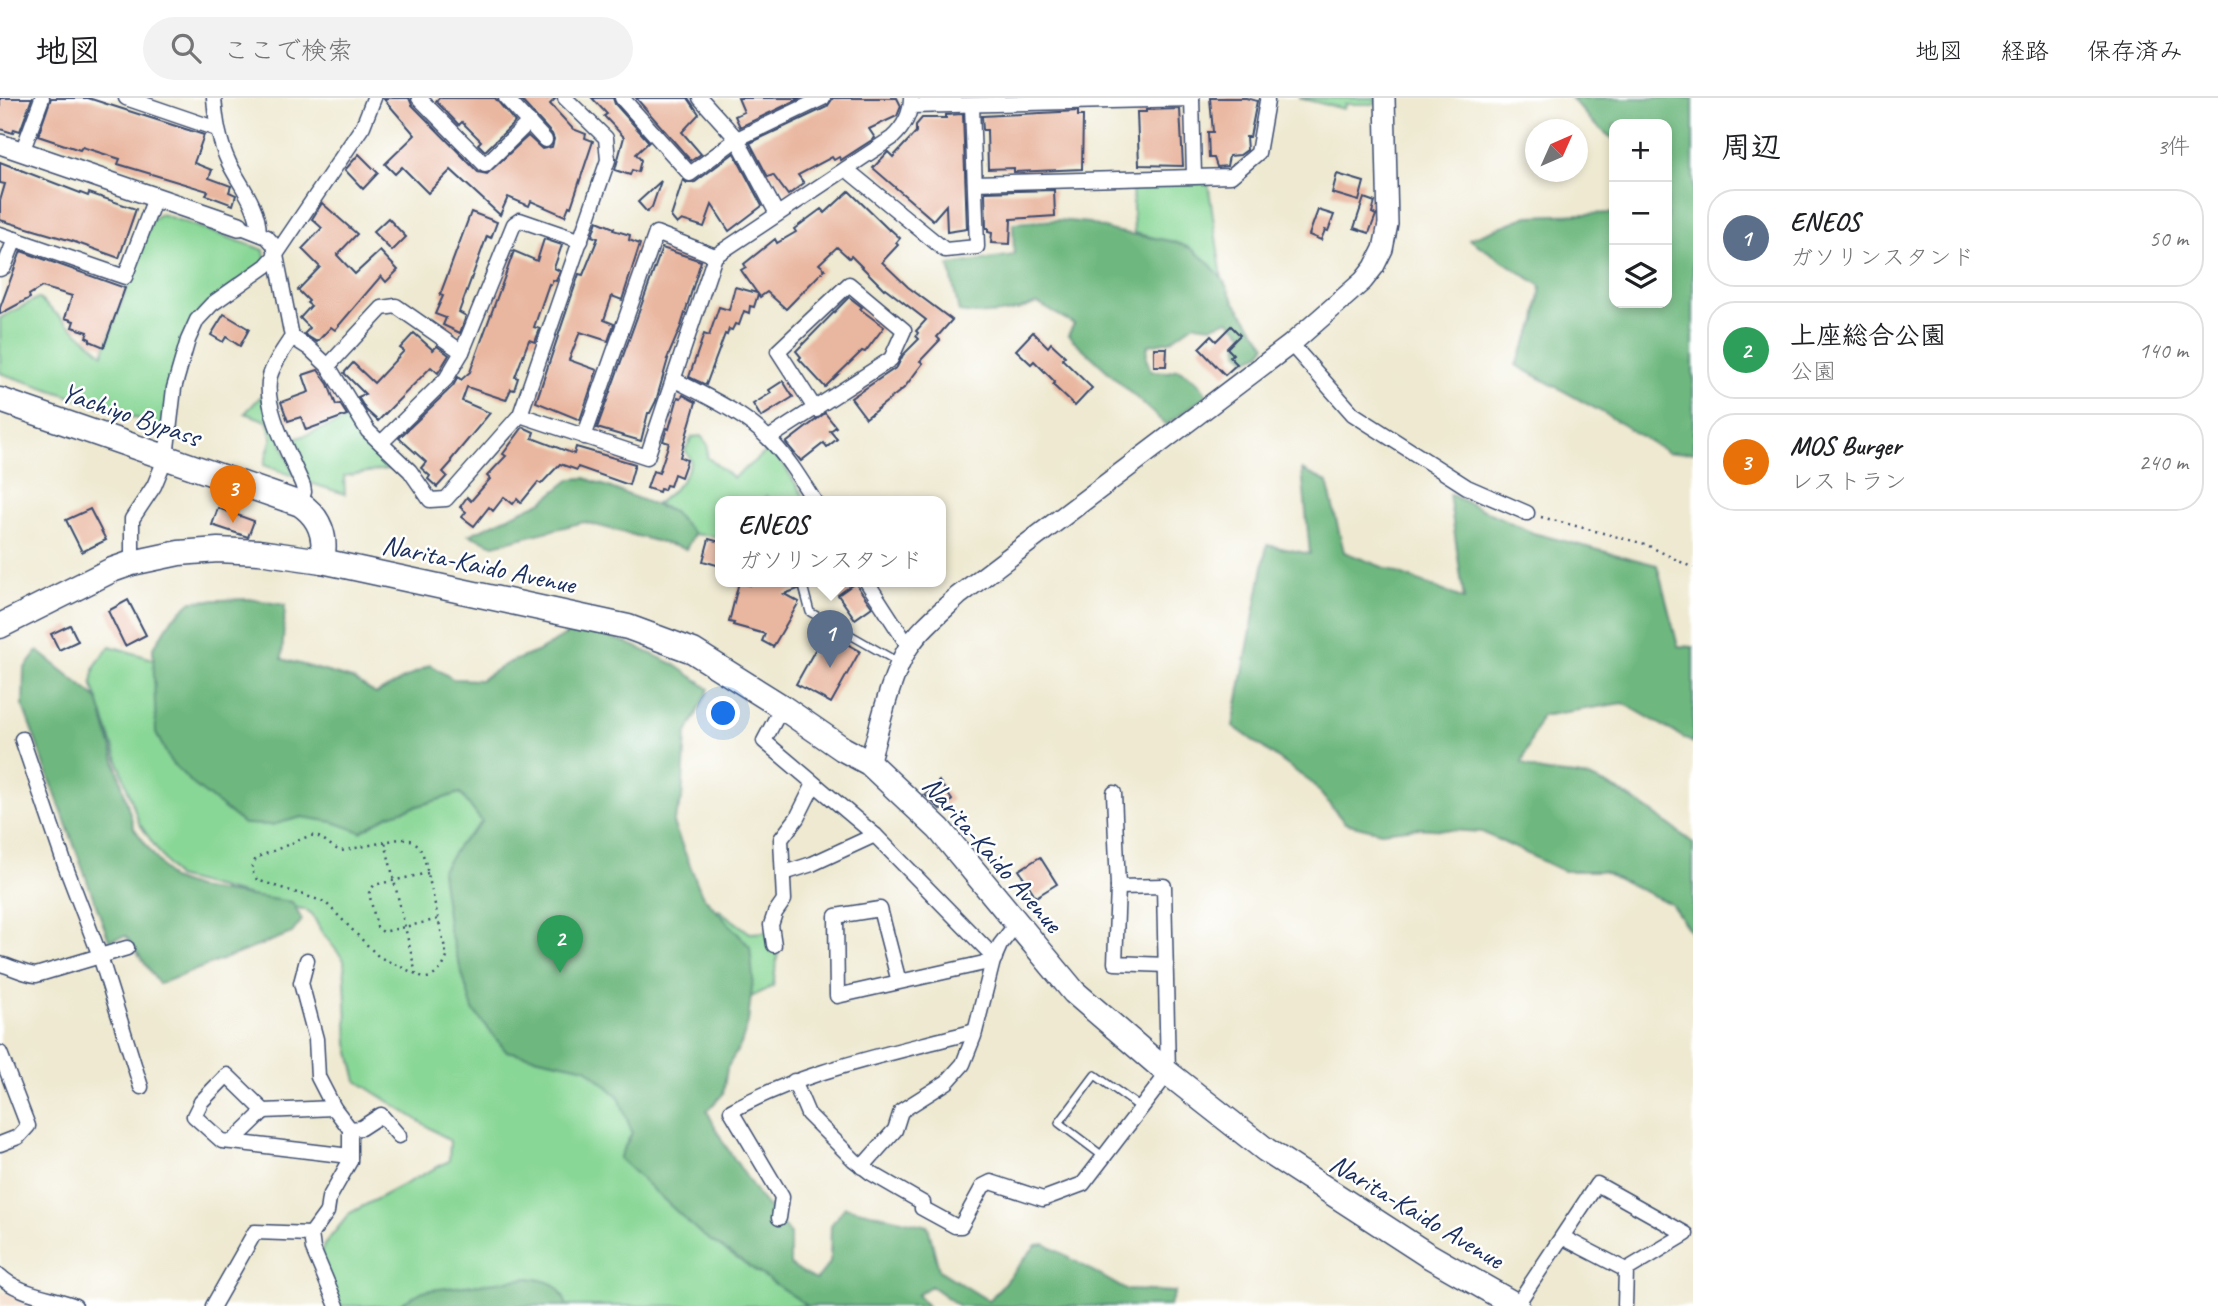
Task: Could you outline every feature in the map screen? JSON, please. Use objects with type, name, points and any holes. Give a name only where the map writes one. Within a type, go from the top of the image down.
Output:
[{"type":"highway","name":"Yachiyo Bypass","points":[[0,400],[300,504]]},
{"type":"highway","points":[[300,504],[309,510],[319,524],[324,537],[322,561]]},
{"type":"highway","name":"Narita-Kaido Avenue","points":[[3,618],[132,563],[178,553],[218,550],[259,552],[322,561],[614,624],[655,635],[693,651],[843,749],[869,763],[939,829],[1074,992],[1168,1073],[1288,1166],[1426,1254],[1517,1306]]},
{"type":"street","points":[[25,144],[42,98]]},
{"type":"street","points":[[126,98],[217,129]]},
{"type":"street","points":[[214,98],[217,129],[229,163],[254,205],[259,218],[259,233]]},
{"type":"street","points":[[132,563],[132,519],[153,486],[166,457],[174,388],[188,340],[197,320],[212,304],[259,271],[275,256],[363,126],[374,98]]},
{"type":"street","points":[[419,98],[485,165],[529,122]]},
{"type":"street","points":[[506,98],[545,140]]},
{"type":"street","points":[[292,337],[328,366],[368,431],[410,471],[430,500],[446,499],[520,415],[608,160],[606,138],[602,132],[565,98]]},
{"type":"street","points":[[622,98],[690,174],[737,139],[822,98]]},
{"type":"street","points":[[700,98],[737,139],[777,214]]},
{"type":"street","points":[[520,415],[647,457],[715,256],[899,131],[906,122],[911,102],[972,105],[1192,98],[1194,176]]},
{"type":"street","points":[[869,763],[905,656],[958,596],[1292,344],[1363,281],[1383,249],[1388,224],[1385,98]]},
{"type":"street","points":[[975,183],[1231,176],[1258,153],[1268,101]]},
{"type":"street","points":[[846,169],[945,250],[976,247],[972,105]]},
{"type":"street","points":[[0,145],[259,233],[270,240],[292,337],[275,363],[268,390],[276,422],[303,486],[300,504]]},
{"type":"street","points":[[0,234],[125,277],[156,198]]},
{"type":"street","points":[[381,443],[446,379],[462,352],[514,224],[520,220],[581,241]]},
{"type":"street","points":[[584,437],[656,233],[715,256]]},
{"type":"street","points":[[0,269],[4,267],[15,239]]},
{"type":"street","points":[[769,438],[816,410],[891,359],[904,330],[849,284],[778,351],[816,410]]},
{"type":"street","points":[[328,366],[382,308],[396,306],[462,352]]},
{"type":"street","points":[[1292,344],[1353,414],[1467,487],[1527,513]]},
{"type":"street","points":[[673,379],[711,398],[769,438],[790,463],[811,496]]},
{"type":"street","points":[[870,587],[905,656]]},
{"type":"street","points":[[782,707],[764,741],[875,835],[994,959]]},
{"type":"street","points":[[22,739],[65,865],[100,956],[141,1087]]},
{"type":"street","points":[[774,945],[771,925],[784,900],[781,839],[797,818],[814,784]]},
{"type":"street","points":[[1114,793],[1118,887],[1115,963],[1166,965]]},
{"type":"street","points":[[784,873],[812,864],[875,835]]},
{"type":"street","points":[[794,1081],[808,1114],[862,1167],[923,1203],[922,1208],[955,1226],[961,1226],[983,1186],[991,1182],[1044,1199],[1083,1184],[1168,1073],[1164,886],[1118,887]]},
{"type":"street","points":[[900,982],[880,909],[836,916],[837,996],[900,982],[994,959]]},
{"type":"street","points":[[862,1167],[895,1130],[901,1111],[947,1082],[963,1064],[975,1031],[994,959],[1000,945],[1016,924]]},
{"type":"street","points":[[0,964],[36,975],[127,948]]},
{"type":"street","points":[[307,960],[300,983],[316,1039],[318,1077],[334,1108],[349,1129],[350,1156],[345,1174],[329,1198],[327,1212],[311,1234],[313,1249],[337,1306]]},
{"type":"street","points":[[779,1218],[782,1197],[731,1111],[794,1081],[975,1031]]},
{"type":"street","points":[[0,1053],[28,1126],[18,1137],[0,1144]]},
{"type":"street","points":[[264,1111],[227,1074],[201,1102],[194,1116],[222,1141],[350,1156]]},
{"type":"street","points":[[232,1142],[264,1111],[334,1108]]},
{"type":"street","points":[[349,1129],[361,1128],[381,1115],[399,1136]]},
{"type":"street","points":[[1517,1306],[1597,1184],[1686,1234],[1626,1270]]},
{"type":"street","points":[[213,1306],[255,1232],[311,1234]]},
{"type":"street","points":[[1562,1237],[1626,1270]]},
{"type":"street","points":[[1625,1306],[1626,1270]]},
{"type":"street","points":[[0,1276],[6,1282],[23,1289],[75,1306]]},
{"type":"lane","points":[[803,587],[810,612],[905,656]]},
{"type":"lane","points":[[1104,1157],[1059,1123],[1095,1075],[1141,1108]]},
{"type":"path","points":[[1527,513],[1645,544],[1693,568]]},
{"type":"path","points":[[309,836],[318,836],[341,851],[385,842],[402,837],[418,844],[422,850],[446,961],[431,977],[416,974],[376,954],[325,902],[257,880],[251,869],[256,858],[309,836]]},
{"type":"path","points":[[385,842],[416,974]]},
{"type":"path","points":[[428,873],[374,886],[369,894],[380,929],[386,932],[439,919]]},
{"type":"shaded area","points":[[0,1290],[2,1292],[48,1306],[0,1306]]},
{"type":"green space","points":[[1299,98],[1376,98],[1376,104],[1345,104],[1344,109]]},
{"type":"green space","points":[[1571,98],[1693,98],[1693,452],[1668,453],[1602,412],[1516,365],[1536,321],[1541,286],[1469,239],[1528,216],[1609,213],[1609,308],[1672,308],[1672,119],[1609,119],[1609,136],[1592,122]]},
{"type":"green space","points":[[1208,182],[1222,278],[1202,259],[1182,247],[1134,233],[1132,184]]},
{"type":"green space","points":[[161,214],[264,250],[266,261],[200,310],[168,429],[0,373],[0,318],[38,298],[103,354],[152,219]]},
{"type":"green space","points":[[1057,220],[1089,223],[1113,231],[1171,241],[1190,248],[1207,261],[1222,278],[1234,301],[1266,345],[1261,353],[1247,360],[1238,352],[1244,334],[1229,320],[1212,326],[1194,324],[1170,341],[1148,345],[1146,358],[1151,371],[1168,372],[1177,369],[1195,380],[1207,395],[1166,425],[1068,335],[1074,324],[1037,303],[999,314],[959,312],[949,265],[1014,255],[1013,223]]},
{"type":"green space","points":[[263,394],[295,477],[264,465],[272,437],[267,421],[245,413]]},
{"type":"green space","points":[[352,418],[361,434],[393,468],[344,476],[345,494],[310,483],[289,441]]},
{"type":"green space","points":[[701,436],[708,445],[707,457],[733,478],[770,449],[803,496],[715,496],[715,536],[694,534],[673,512],[656,504],[682,480],[689,467],[691,460],[685,450],[692,437]]},
{"type":"green space","points":[[1302,470],[1327,482],[1344,552],[1464,599],[1449,494],[1533,533],[1657,565],[1678,646],[1693,647],[1693,743],[1623,703],[1541,716],[1522,763],[1540,771],[1587,777],[1609,786],[1647,809],[1693,843],[1693,935],[1671,904],[1602,871],[1563,871],[1482,832],[1416,828],[1381,832],[1345,823],[1312,783],[1233,726],[1267,545],[1310,554]]},
{"type":"green space","points":[[585,478],[673,512],[694,534],[686,549],[584,522],[494,545],[469,535],[543,501],[571,479]]},
{"type":"green space","points":[[249,599],[285,605],[282,659],[352,679],[376,694],[430,665],[453,679],[480,680],[578,628],[625,642],[674,664],[709,689],[686,735],[682,800],[673,823],[702,895],[750,947],[753,978],[748,1022],[741,1044],[727,1068],[723,1094],[707,1111],[723,1142],[761,1199],[790,1234],[790,1265],[816,1280],[830,1263],[831,1225],[845,1207],[928,1226],[939,1270],[989,1301],[1036,1245],[1045,1244],[1126,1290],[1175,1292],[1169,1306],[959,1306],[931,1286],[917,1295],[927,1306],[808,1306],[701,1234],[619,1158],[632,1133],[619,1097],[586,1068],[506,1051],[473,1010],[449,930],[441,871],[458,846],[482,822],[460,793],[389,815],[361,832],[333,822],[302,817],[272,825],[244,824],[194,785],[170,761],[156,733],[153,648],[173,618],[192,601]]},
{"type":"green space","points":[[110,646],[166,663],[183,726],[683,672],[701,682],[659,783],[674,939],[719,910],[750,933],[781,931],[773,986],[719,1013],[643,1159],[847,1306],[340,1306],[319,1256],[324,1245],[350,1213],[449,1161],[450,1141],[357,1081],[348,1044],[344,960],[321,931],[312,914],[306,910],[176,877],[139,823],[92,683],[95,666]]},
{"type":"green space","points":[[38,651],[98,699],[134,828],[171,879],[196,888],[292,902],[302,920],[292,933],[159,984],[126,936],[109,940],[23,706],[24,669]]},
{"type":"green space","points":[[529,1278],[553,1284],[561,1292],[567,1306],[397,1306],[423,1291]]},
{"type":"building","points":[[0,98],[32,98],[20,131],[14,129],[13,133],[0,129]]},
{"type":"building","points":[[51,98],[88,98],[204,135],[194,163],[212,170],[209,178],[231,186],[229,192],[236,195],[233,205],[206,195],[208,191],[118,164],[120,159],[82,147],[80,150],[38,136]]},
{"type":"building","points":[[383,98],[409,98],[412,105],[478,172],[487,174],[528,136],[542,149],[552,147],[552,134],[520,99],[556,98],[550,104],[573,129],[586,134],[585,138],[593,141],[571,207],[569,206],[565,216],[531,201],[529,206],[508,197],[500,215],[451,170],[428,193],[402,167],[395,174],[385,164],[415,135]]},
{"type":"building","points":[[439,98],[495,98],[515,122],[485,151],[478,144],[481,141],[462,122],[459,125],[436,101]]},
{"type":"building","points":[[592,98],[613,98],[615,104],[649,142],[636,154],[641,160],[638,172],[632,170],[630,175],[615,170],[624,137],[604,116],[607,114]]},
{"type":"building","points":[[636,98],[688,98],[699,114],[682,132],[701,154],[691,161]]},
{"type":"building","points":[[738,98],[801,98],[740,127],[735,116],[744,112]]},
{"type":"building","points":[[833,98],[897,98],[901,106],[897,116],[869,129],[875,138],[841,160],[839,157],[834,160],[832,157],[798,175],[804,183],[788,195],[773,175],[768,177],[750,143],[827,107]]},
{"type":"building","points":[[1210,98],[1246,98],[1257,101],[1250,137],[1246,137],[1247,150],[1240,155],[1229,156],[1227,166],[1217,167],[1214,158],[1209,158],[1208,132],[1213,132]]},
{"type":"building","points":[[1180,109],[1183,166],[1139,165],[1137,112]]},
{"type":"building","points":[[1078,111],[1078,116],[1083,116],[1082,169],[1014,172],[1014,168],[988,169],[987,130],[983,130],[982,116]]},
{"type":"building","points":[[963,114],[967,229],[947,232],[946,205],[933,220],[873,168],[888,152],[893,157],[916,132],[916,125],[922,118],[946,118],[946,115]]},
{"type":"building","points":[[734,153],[762,206],[729,231],[712,205],[704,227],[682,220],[677,224],[671,217],[683,180],[687,183],[695,182]]},
{"type":"building","points":[[359,154],[378,173],[363,189],[345,170]]},
{"type":"building","points":[[0,162],[88,196],[89,193],[136,209],[119,258],[0,220],[0,201],[5,184],[0,183]]},
{"type":"building","points":[[1337,174],[1364,182],[1359,201],[1332,193]]},
{"type":"building","points":[[661,181],[652,207],[647,212],[638,202]]},
{"type":"building","points":[[1054,190],[1055,216],[1011,219],[1010,244],[991,243],[992,233],[986,228],[985,192]]},
{"type":"building","points":[[849,191],[900,238],[896,243],[898,245],[882,262],[908,287],[952,320],[937,337],[940,340],[920,361],[923,363],[904,388],[866,418],[851,398],[897,367],[903,355],[919,339],[916,331],[926,320],[884,289],[851,256],[849,258],[837,247],[819,264],[825,269],[786,309],[767,292],[760,297],[758,294],[754,307],[750,306],[749,313],[744,311],[739,325],[735,324],[727,335],[725,334],[706,385],[689,377],[704,334],[709,336],[719,307],[729,310],[735,287],[757,293],[741,270],[746,267],[744,264],[775,239],[777,243],[796,232],[794,229],[821,209],[825,213]]},
{"type":"building","points":[[1364,198],[1375,202],[1372,213],[1376,215],[1369,233],[1354,228]]},
{"type":"building","points":[[322,203],[357,234],[337,255],[355,274],[380,251],[398,270],[386,282],[381,276],[335,330],[331,327],[317,342],[304,334],[310,328],[300,318],[311,306],[298,290],[320,267],[302,249],[322,228],[312,219]]},
{"type":"building","points":[[1318,210],[1334,215],[1321,240],[1309,235]]},
{"type":"building","points":[[471,212],[497,222],[491,238],[487,236],[459,312],[466,316],[460,333],[443,325],[446,318],[435,314]]},
{"type":"building","points":[[388,218],[406,237],[392,251],[373,232]]},
{"type":"building","points":[[597,221],[630,235],[629,240],[640,244],[622,300],[612,296],[604,320],[614,324],[608,341],[580,332],[569,360],[597,370],[580,420],[536,402],[579,274],[583,275],[598,238],[592,236]]},
{"type":"building","points":[[544,239],[562,245],[554,268],[560,271],[556,281],[553,280],[551,285],[549,284],[534,327],[540,329],[535,342],[529,340],[515,377],[518,378],[514,390],[511,389],[506,400],[467,387],[462,401],[490,413],[451,460],[443,472],[447,476],[437,487],[421,468],[426,462],[399,438],[453,386],[458,377],[461,380],[470,372],[514,251],[537,261]]},
{"type":"building","points":[[662,248],[701,261],[681,326],[667,359],[656,401],[648,413],[641,441],[597,428]]},
{"type":"building","points":[[21,251],[125,288],[104,347],[90,341],[86,337],[88,332],[72,327],[74,321],[65,318],[72,296],[42,287],[29,295],[30,298],[0,314]]},
{"type":"building","points":[[849,297],[884,327],[865,352],[862,351],[825,387],[799,359],[801,357],[796,351]]},
{"type":"building","points":[[224,314],[249,329],[240,346],[226,337],[223,342],[211,335]]},
{"type":"building","points":[[1231,326],[1240,335],[1227,348],[1233,354],[1230,357],[1237,364],[1225,375],[1199,348],[1211,336],[1216,341]]},
{"type":"building","points":[[1033,332],[1048,347],[1051,343],[1065,356],[1062,359],[1092,388],[1075,406],[1053,385],[1055,382],[1034,361],[1031,364],[1016,350]]},
{"type":"building","points":[[414,333],[433,350],[437,346],[449,355],[438,373],[431,367],[378,421],[366,410],[358,397],[365,394],[344,373],[353,363],[374,383],[404,351],[400,348]]},
{"type":"building","points":[[1154,348],[1167,348],[1166,366],[1154,366]]},
{"type":"building","points":[[318,370],[328,384],[336,405],[340,404],[347,415],[306,430],[301,417],[288,421],[281,402],[309,392],[303,375]]},
{"type":"building","points":[[783,381],[793,397],[761,417],[753,404],[771,393],[769,390]]},
{"type":"building","points":[[683,395],[696,402],[680,457],[687,460],[681,477],[674,474],[670,486],[666,485],[664,490],[660,489],[659,492],[647,488],[653,471],[659,473],[669,443],[663,441],[667,428],[669,429],[678,397]]},
{"type":"building","points":[[825,413],[836,427],[830,431],[837,439],[827,447],[824,443],[801,461],[786,443]]},
{"type":"building","points":[[523,427],[534,432],[532,438],[574,454],[576,447],[635,464],[629,485],[578,467],[577,470],[560,464],[541,484],[538,482],[521,503],[517,499],[513,504],[504,497],[493,511],[489,507],[474,526],[462,517],[466,512],[460,507],[467,497],[471,501],[490,479],[487,476],[506,456],[503,454]]},
{"type":"building","points":[[218,508],[254,521],[248,537],[212,525]]},
{"type":"building","points":[[90,509],[106,540],[82,552],[66,520]]},
{"type":"building","points":[[709,539],[715,541],[715,565],[703,561]]},
{"type":"building","points":[[738,587],[797,587],[784,594],[799,602],[773,647],[762,641],[765,634],[729,622]]},
{"type":"building","points":[[849,587],[858,587],[872,607],[855,619],[838,595]]},
{"type":"building","points":[[128,600],[146,635],[125,646],[108,611]]},
{"type":"building","points":[[70,625],[78,641],[59,650],[51,634]]},
{"type":"building","points":[[825,632],[860,651],[831,703],[796,684]]},
{"type":"building","points":[[939,781],[952,800],[941,810],[925,795]]},
{"type":"building","points":[[1040,857],[1057,884],[1036,897],[1019,870]]},
{"type":"place","name":"MOS Burger","points":[[233,523]]},
{"type":"place","name":"ENEOS","points":[[830,668]]},
{"type":"place","name":"上座総合公園","points":[[560,973]]}]
